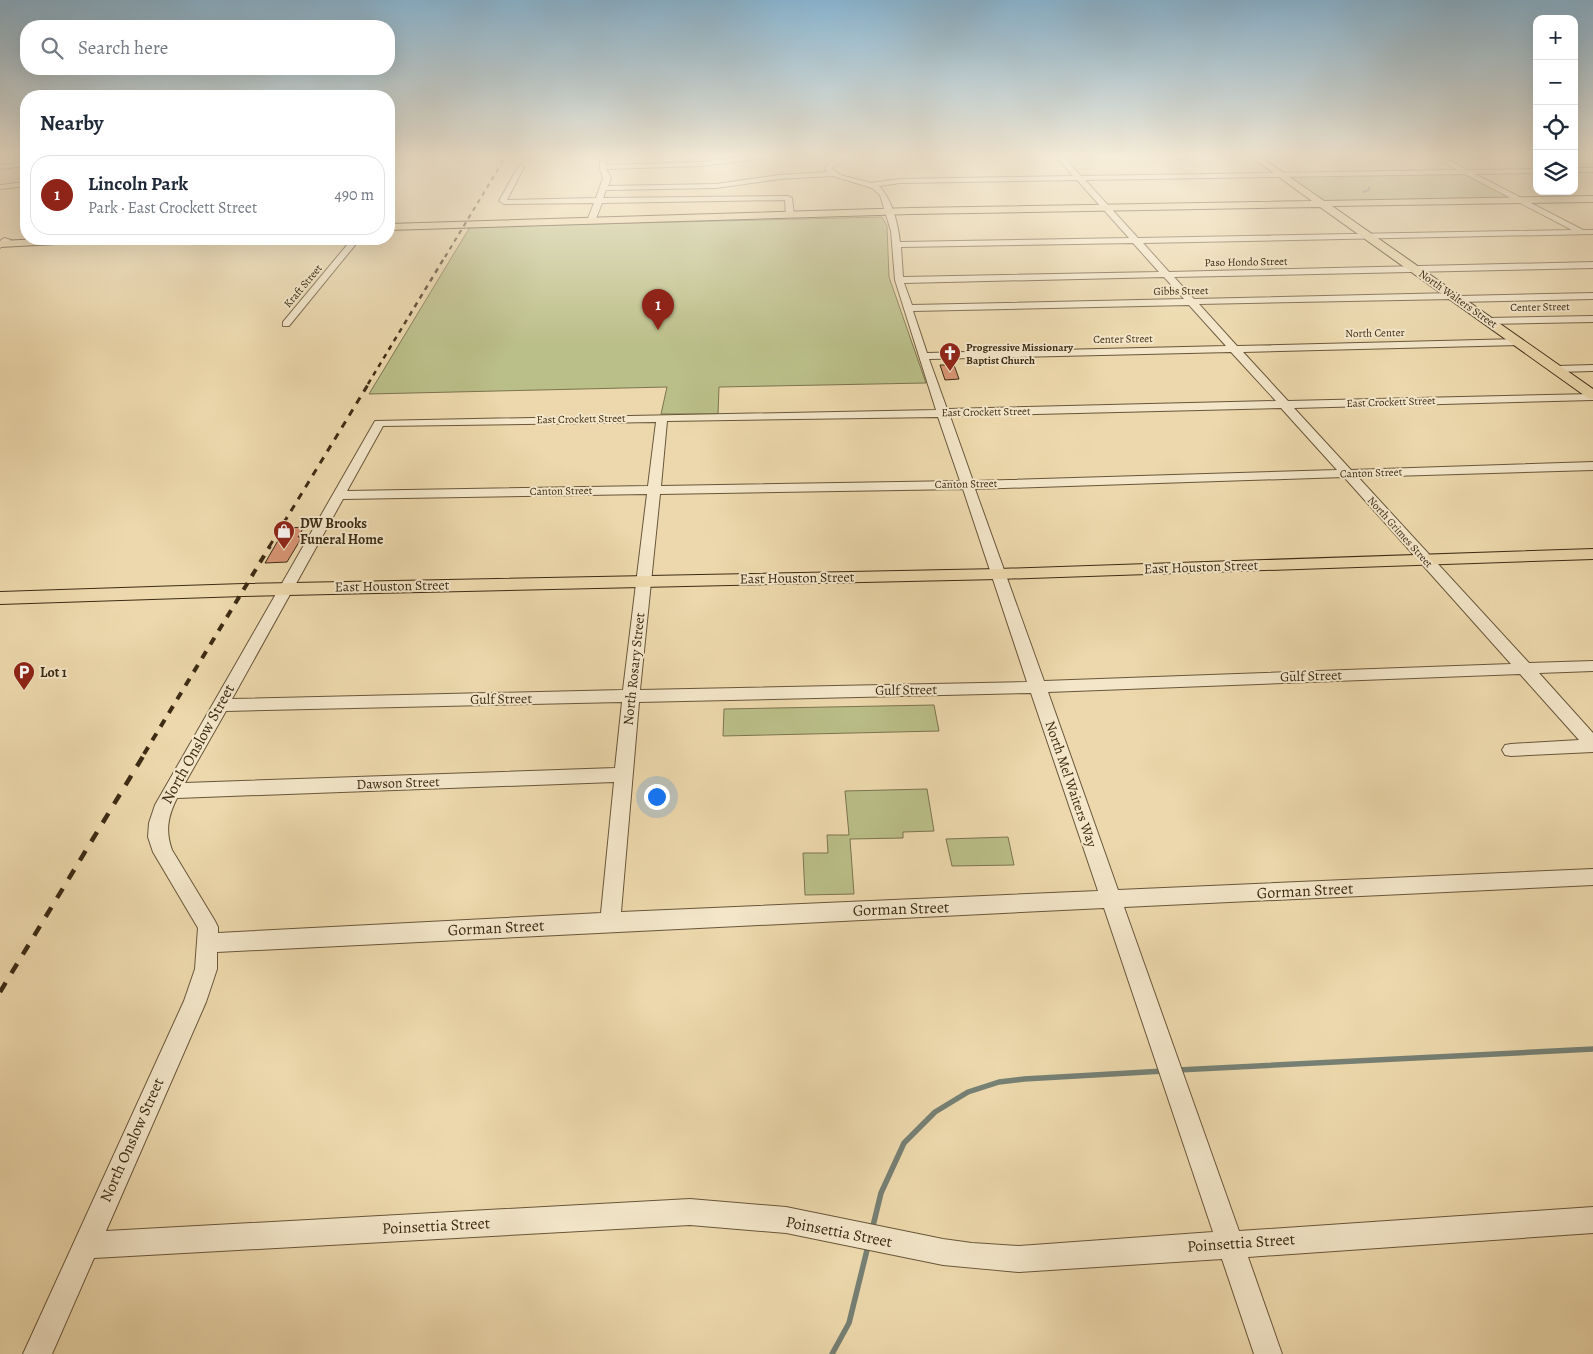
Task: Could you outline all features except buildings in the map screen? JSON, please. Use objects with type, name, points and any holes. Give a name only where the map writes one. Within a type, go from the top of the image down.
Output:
[{"type":"main road","points":[[395,227],[651,219]]},
{"type":"main road","name":"North Walters Street","points":[[1344,219],[1593,396]]},
{"type":"main road","points":[[1,244],[20,241]]},
{"type":"main road","name":"East Houston Street","points":[[0,598],[286,588],[999,574],[1593,554]]},
{"type":"street","name":"North Mel Waiters Way","points":[[891,219],[897,245],[899,280],[923,356],[1268,1354]]},
{"type":"street","name":"North Grimes Street","points":[[1117,219],[1593,745]]},
{"type":"street","points":[[1557,219],[1593,238]]},
{"type":"street","points":[[897,245],[1593,232]]},
{"type":"street","name":"Kraft Street","points":[[286,324],[351,245]]},
{"type":"street","name":"Paso Hondo Street","points":[[899,280],[1593,265]]},
{"type":"street","name":"Gibbs Street","points":[[908,308],[1593,296]]},
{"type":"street","name":"Center Street","points":[[1488,321],[1593,318]]},
{"type":"street","name":"North Center","points":[[1233,348],[1519,342]]},
{"type":"street","name":"Center Street","points":[[923,356],[1233,348]]},
{"type":"street","points":[[1556,369],[1593,368]]},
{"type":"street","name":"East Crockett Street","points":[[379,423],[944,414],[1593,396]]},
{"type":"street","name":"North Rosary Street","points":[[610,922],[631,696],[662,418]]},
{"type":"street","name":"North Onslow Street","points":[[37,1354],[195,1002],[206,969],[209,943],[208,927],[163,852],[158,837],[158,823],[164,805],[340,496],[379,423]]},
{"type":"street","name":"Canton Street","points":[[340,496],[969,485],[1593,466]]},
{"type":"street","name":"Gulf Street","points":[[220,705],[1037,687],[1593,666]]},
{"type":"street","points":[[1512,750],[1593,745]]},
{"type":"street","name":"Dawson Street","points":[[172,791],[624,775]]},
{"type":"street","name":"Gorman Street","points":[[209,943],[610,922],[1593,877]]},
{"type":"street","name":"Poinsettia Street","points":[[85,1245],[690,1212],[786,1220],[887,1242],[972,1256],[1019,1259],[1593,1220]]},
{"type":"green space","points":[[792,219],[883,219],[887,226],[889,277],[926,383],[719,387],[718,414],[661,414],[667,387],[369,394],[470,227]]},
{"type":"green space","points":[[934,705],[939,731],[723,736],[724,709]]},
{"type":"green space","points":[[927,789],[934,831],[903,832],[903,838],[850,839],[854,894],[805,895],[803,853],[828,853],[827,835],[849,835],[845,791]]},
{"type":"green space","points":[[1008,837],[1014,865],[952,866],[946,839]]},
{"type":"waterway","points":[[1178,1070],[1593,1049]]},
{"type":"waterway","points":[[872,1230],[881,1193],[904,1143],[935,1112],[968,1092],[999,1082],[1024,1079],[1164,1071]]},
{"type":"waterway","points":[[832,1354],[849,1323],[868,1246]]},
{"type":"railway","points":[[445,257],[468,219]]},
{"type":"railway","points":[[368,384],[446,255]]},
{"type":"railway","points":[[269,547],[369,383]]},
{"type":"railway","points":[[144,754],[270,546]]},
{"type":"railway","points":[[0,992],[145,753]]},
{"type":"place","name":"Lincoln Park","points":[[658,330]]},
{"type":"place","name":"Progressive Missionary Baptist Church","points":[[950,372]]},
{"type":"place","name":"DW Brooks Funeral Home","points":[[284,550]]},
{"type":"place","name":"Lot 1","points":[[24,691]]}]
